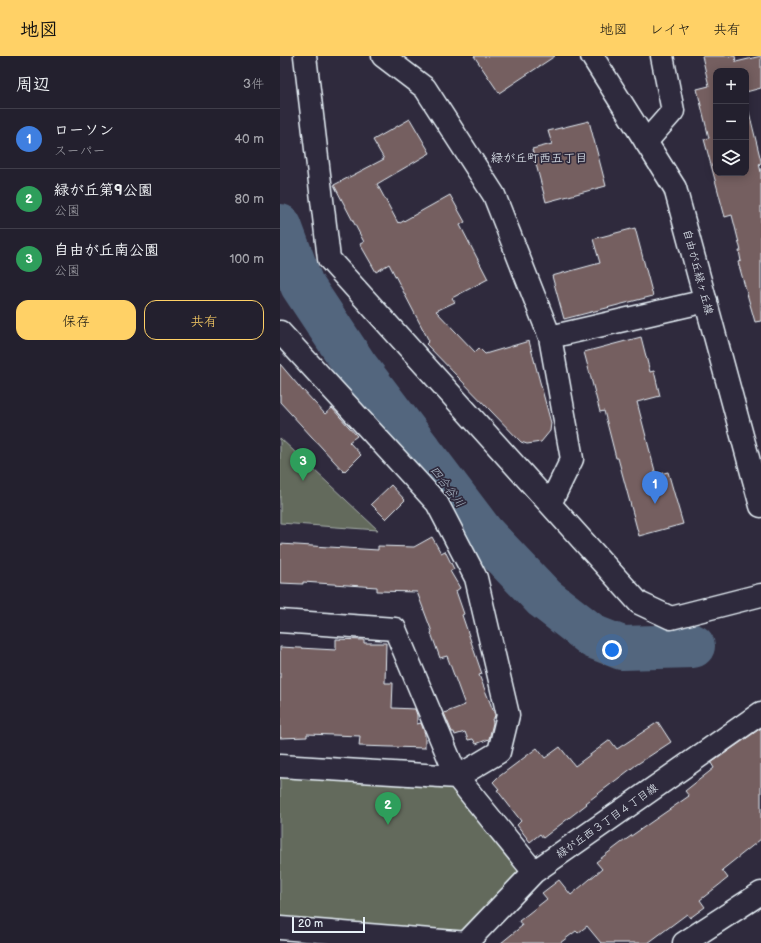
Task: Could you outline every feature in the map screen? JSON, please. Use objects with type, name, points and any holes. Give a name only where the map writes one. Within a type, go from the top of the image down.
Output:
[{"type":"street","points":[[305,56],[329,259],[639,603],[672,618],[761,595]]},
{"type":"street","points":[[383,56],[425,88],[494,195],[550,337],[572,459],[550,504]]},
{"type":"street","name":"自由が丘緑ヶ丘線","points":[[592,56],[675,188],[761,506]]},
{"type":"street","points":[[646,142],[674,112],[662,56]]},
{"type":"street","points":[[550,337],[706,301]]},
{"type":"street","points":[[280,332],[436,503],[476,578],[508,715],[499,752],[457,777],[280,766]]},
{"type":"street","points":[[280,621],[395,629],[457,777],[534,872]]},
{"type":"street","name":"緑が丘西３丁目４丁目線","points":[[467,943],[534,872],[761,714]]},
{"type":"street","points":[[684,943],[761,893]]},
{"type":"street","points":[[280,928],[467,943]]},
{"type":"green space","points":[[280,438],[378,530],[280,523]]},
{"type":"green space","points":[[280,766],[457,777],[534,872],[467,942],[280,928]]},
{"type":"building","points":[[474,56],[555,56],[499,93]]},
{"type":"building","points":[[702,56],[735,56],[736,62],[761,56],[761,88],[749,91],[749,68],[713,68],[713,172],[704,139],[709,138],[697,89],[709,86]]},
{"type":"building","points":[[749,112],[761,161],[759,164],[761,172],[761,321],[755,322],[738,262],[741,261],[739,251],[741,251],[732,215],[725,217],[714,176],[749,176]]},
{"type":"building","points":[[410,119],[430,153],[377,184],[398,223],[450,195],[465,222],[460,225],[488,279],[452,298],[455,302],[436,311],[475,352],[479,348],[485,354],[529,341],[551,423],[550,431],[541,442],[527,444],[521,442],[426,344],[429,341],[389,264],[376,272],[360,244],[364,242],[334,185],[384,159],[373,140]]},
{"type":"building","points":[[589,121],[606,186],[546,202],[532,149],[552,144],[548,131]]},
{"type":"building","points":[[635,228],[653,296],[564,319],[552,276],[600,263],[593,239]]},
{"type":"building","points":[[641,337],[650,372],[654,371],[660,396],[637,402],[656,475],[668,472],[683,524],[639,536],[604,411],[600,412],[584,352]]},
{"type":"building","points":[[280,364],[325,414],[332,408],[357,436],[349,442],[361,455],[344,472],[280,402]]},
{"type":"building","points":[[391,485],[405,500],[386,519],[371,504]]},
{"type":"building","points":[[432,537],[441,553],[445,551],[454,569],[450,571],[460,588],[456,591],[464,614],[462,615],[482,674],[479,675],[495,715],[492,719],[493,723],[489,739],[476,744],[473,739],[468,740],[465,732],[455,735],[454,732],[452,732],[444,713],[465,705],[447,656],[440,658],[417,592],[377,591],[377,587],[303,582],[303,584],[280,583],[280,544],[378,550],[378,546],[414,547]]},
{"type":"building","points":[[336,639],[364,640],[364,643],[386,643],[385,683],[393,683],[392,708],[415,709],[417,724],[421,723],[425,734],[425,748],[359,746],[360,736],[307,734],[307,737],[280,738],[280,647],[336,650]]},
{"type":"building","points":[[658,722],[671,742],[636,765],[543,838],[540,834],[530,842],[517,825],[521,821],[497,790],[499,789],[493,782],[537,748],[545,758],[560,747],[575,766],[610,740],[617,749]]},
{"type":"building","points":[[761,728],[761,839],[722,870],[728,878],[700,900],[705,907],[690,918],[687,914],[648,943],[601,943],[587,926],[578,933],[576,931],[560,943],[501,943],[522,926],[519,921],[547,899],[542,893],[559,880],[571,895],[602,869],[596,862],[689,796],[685,791],[714,768],[711,763]]},
{"type":"waterway","name":"四合谷川","points":[[280,226],[302,285],[355,365],[483,534],[544,598],[594,637],[622,648],[693,646]]},
{"type":"place","name":"自由が丘南公園","points":[[303,481]]},
{"type":"place","name":"ローソン","points":[[655,504]]},
{"type":"place","name":"緑が丘第9公園","points":[[388,825]]},
{"type":"district","name":"緑が丘町西五丁目","points":[[539,158]]}]
